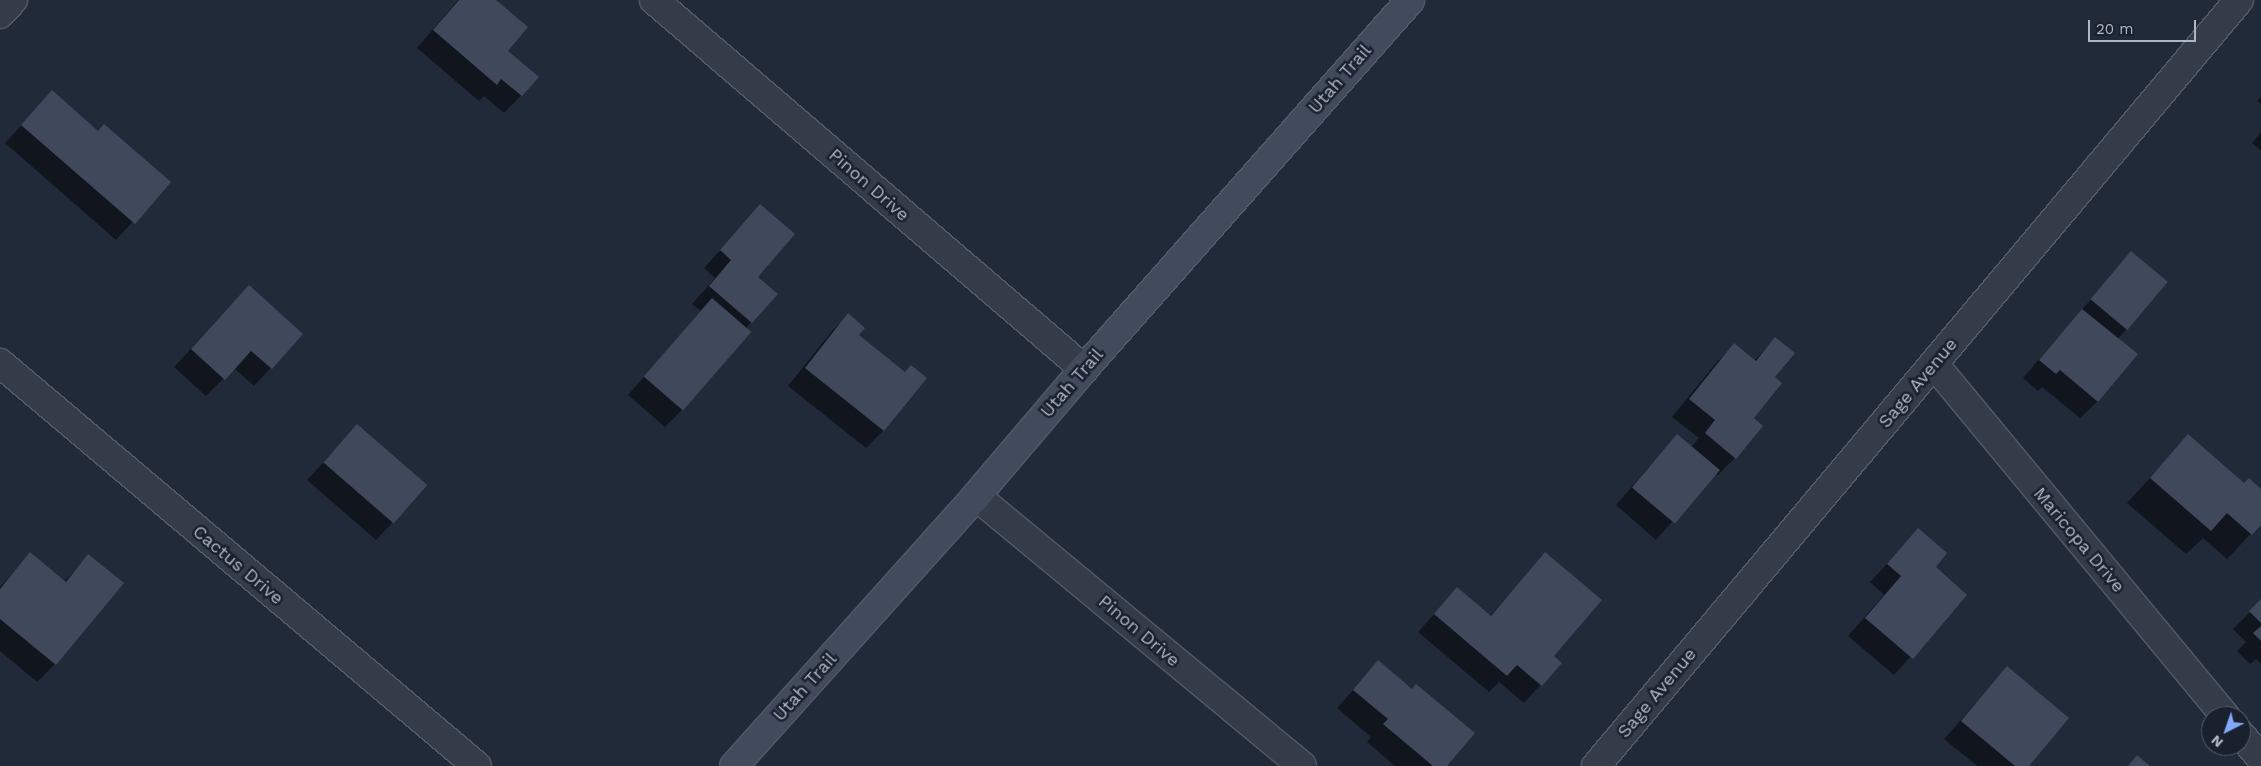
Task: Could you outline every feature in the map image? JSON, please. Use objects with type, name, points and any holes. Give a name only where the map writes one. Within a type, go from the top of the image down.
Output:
[{"type":"main road","name":"Utah Trail","points":[[734,766],[976,496],[1084,369],[1410,0]]},
{"type":"street","points":[[0,14],[13,0]]},
{"type":"street","name":"Pinon Drive","points":[[654,0],[1084,369]]},
{"type":"street","name":"Sage Avenue","points":[[1596,766],[2239,0]]},
{"type":"street","name":"Cactus Drive","points":[[0,363],[477,766]]},
{"type":"street","name":"Maricopa Drive","points":[[1934,364],[2217,706]]},
{"type":"street","name":"Pinon Drive","points":[[976,496],[1302,766]]},
{"type":"street","points":[[2251,746],[2261,758]]},
{"type":"building","points":[[459,0],[496,0],[528,27],[508,51],[539,77],[522,96],[501,79],[497,85],[433,30]]},
{"type":"building","points":[[52,90],[98,131],[104,124],[171,182],[135,224],[21,125]]},
{"type":"building","points":[[760,204],[795,234],[758,277],[778,294],[752,323],[709,286],[731,260],[720,250]]},
{"type":"building","points":[[2131,251],[2168,282],[2127,330],[2091,299]]},
{"type":"building","points":[[249,285],[303,334],[272,369],[251,351],[225,380],[191,349]]},
{"type":"building","points":[[712,298],[751,332],[683,411],[644,376]]},
{"type":"building","points":[[2082,309],[2138,354],[2098,402],[2060,370],[2056,374],[2039,360]]},
{"type":"building","points":[[848,313],[865,328],[859,335],[905,372],[911,365],[927,378],[884,431],[805,368]]},
{"type":"building","points":[[1775,337],[1795,353],[1775,377],[1782,383],[1754,418],[1763,426],[1736,459],[1705,433],[1715,420],[1689,399],[1734,343],[1756,361]]},
{"type":"building","points":[[357,424],[427,485],[394,524],[324,462]]},
{"type":"building","points":[[1677,434],[1720,470],[1675,524],[1632,488]]},
{"type":"building","points":[[2188,434],[2244,483],[2249,478],[2261,489],[2261,525],[2252,535],[2227,513],[2211,531],[2150,478]]},
{"type":"building","points":[[1918,528],[1947,553],[1936,567],[1967,595],[1913,659],[1865,618],[1901,576],[1887,564]]},
{"type":"building","points":[[30,552],[66,582],[88,554],[124,583],[56,665],[0,619],[0,589]]},
{"type":"building","points":[[1545,552],[1602,600],[1554,656],[1562,663],[1542,686],[1517,665],[1507,676],[1434,614],[1457,587],[1491,616]]},
{"type":"building","points":[[2261,599],[2261,623],[2249,611]]},
{"type":"building","points":[[2261,626],[2261,641],[2253,633]]},
{"type":"building","points":[[1378,660],[1412,689],[1416,684],[1475,733],[1447,766],[1433,766],[1383,724],[1388,719],[1353,690]]},
{"type":"building","points":[[2007,666],[2069,718],[2029,766],[2015,766],[1961,721]]},
{"type":"building","points":[[2137,755],[2150,766],[2128,766]]}]
